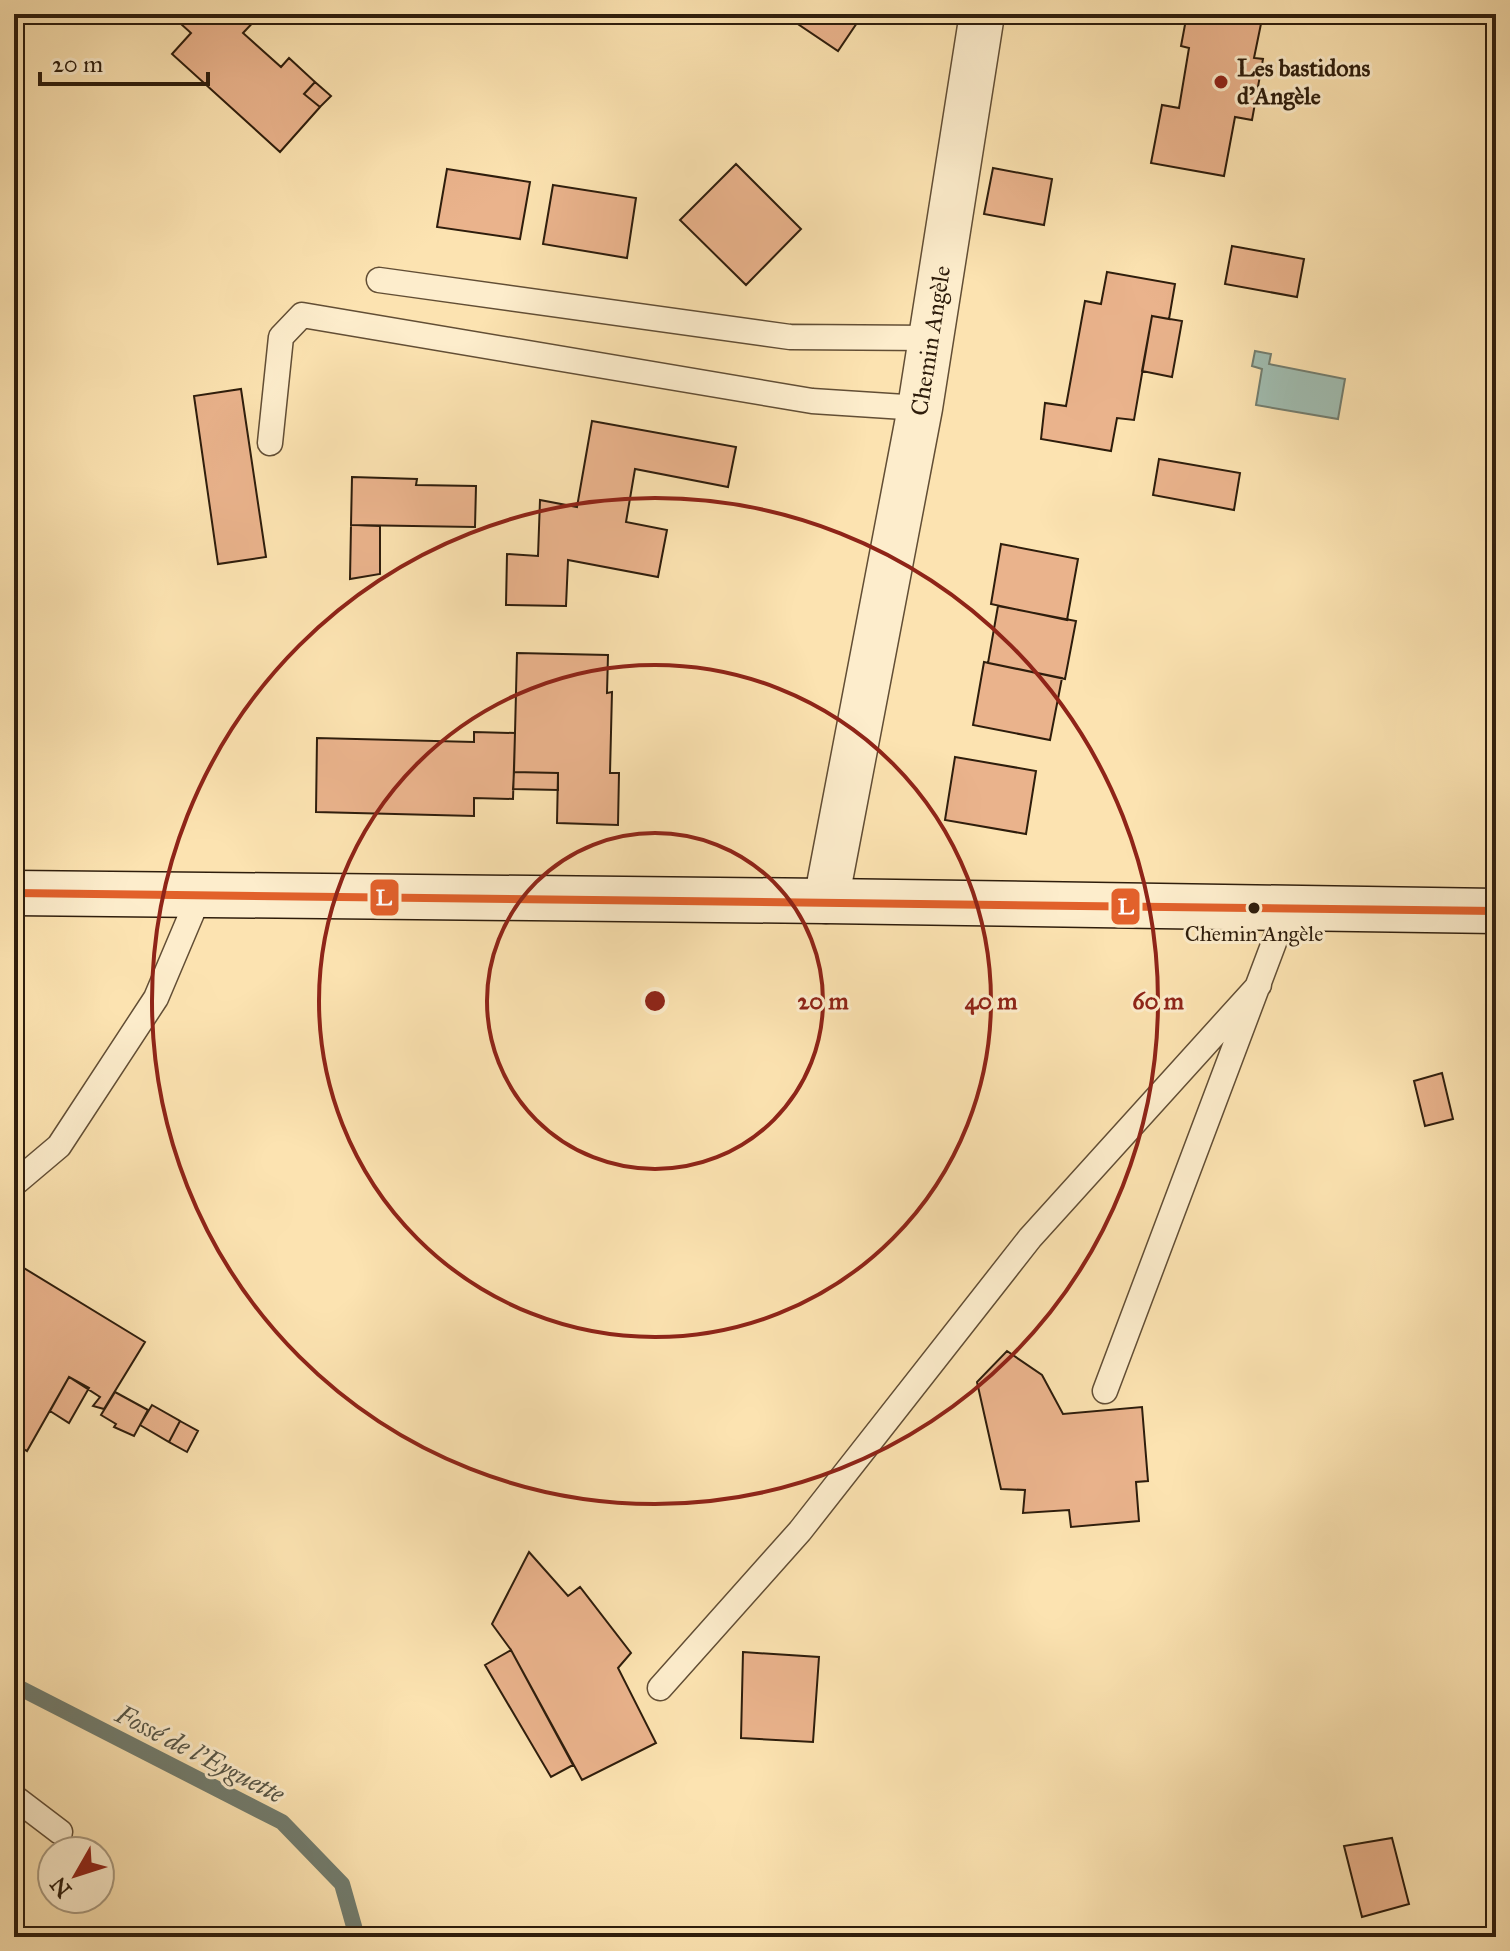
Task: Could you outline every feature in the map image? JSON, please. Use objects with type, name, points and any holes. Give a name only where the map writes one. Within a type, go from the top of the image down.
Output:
[{"type":"main road","name":"Chemin Angèle","points":[[826,901],[920,408],[982,14]]},
{"type":"main road","points":[[14,893],[1496,911]]},
{"type":"lane","points":[[379,280],[790,337],[931,338]]},
{"type":"lane","points":[[270,443],[281,337],[302,315],[812,401],[920,408]]},
{"type":"lane","points":[[14,1184],[59,1146],[156,998],[200,894]]},
{"type":"lane","points":[[1105,1391],[1287,908]]},
{"type":"lane","points":[[660,1688],[800,1531],[1030,1238],[1259,985]]},
{"type":"lane","points":[[14,1797],[60,1832]]},
{"type":"shaded area","points":[[1255,351],[1271,354],[1269,364],[1345,379],[1338,419],[1256,405],[1262,369],[1252,366]]},
{"type":"building","points":[[170,14],[261,14],[243,33],[281,67],[289,58],[315,82],[304,94],[320,107],[280,152],[172,54],[191,33]]},
{"type":"building","points":[[783,14],[863,14],[838,51]]},
{"type":"building","name":"Les bastidons d'Angèle","points":[[1187,14],[1263,14],[1254,58],[1263,59],[1252,120],[1235,117],[1224,176],[1151,163],[1162,105],[1179,108],[1189,48],[1181,46]]},
{"type":"building","points":[[315,82],[331,96],[320,107],[304,94]]},
{"type":"building","points":[[736,164],[801,229],[746,285],[680,220]]},
{"type":"building","points":[[993,168],[1052,179],[1044,225],[984,214]]},
{"type":"building","points":[[447,169],[530,182],[520,239],[437,227]]},
{"type":"building","points":[[553,185],[636,198],[627,258],[543,244]]},
{"type":"building","points":[[1232,246],[1304,259],[1297,297],[1225,284]]},
{"type":"building","points":[[1107,272],[1175,284],[1169,319],[1152,316],[1134,420],[1117,418],[1111,451],[1041,439],[1045,403],[1066,406],[1085,301],[1101,304]]},
{"type":"building","points":[[1152,316],[1182,321],[1172,377],[1142,371]]},
{"type":"building","points":[[241,389],[266,557],[218,564],[194,396]]},
{"type":"building","points":[[592,421],[736,447],[728,487],[635,469],[626,522],[667,530],[658,577],[568,560],[566,606],[506,605],[507,554],[538,556],[540,500],[577,507]]},
{"type":"building","points":[[1159,459],[1240,473],[1234,510],[1153,495]]},
{"type":"building","points":[[352,477],[417,479],[416,485],[476,486],[475,527],[351,525]]},
{"type":"building","points":[[351,525],[380,526],[380,574],[350,579]]},
{"type":"building","points":[[1001,544],[1078,559],[1067,620],[991,604]]},
{"type":"building","points":[[998,606],[1076,621],[1065,679],[988,663]]},
{"type":"building","points":[[517,653],[608,655],[607,693],[612,692],[610,773],[619,773],[618,825],[557,823],[558,773],[514,772]]},
{"type":"building","points":[[984,662],[1062,678],[1050,740],[973,725]]},
{"type":"building","points":[[474,732],[515,733],[513,799],[474,798],[474,816],[316,812],[317,738],[474,742]]},
{"type":"building","points":[[955,757],[1036,771],[1026,834],[945,820]]},
{"type":"building","points":[[514,772],[558,773],[558,790],[513,789]]},
{"type":"building","points":[[1442,1073],[1453,1119],[1425,1126],[1414,1081]]},
{"type":"building","points":[[14,1262],[145,1342],[104,1409],[93,1406],[100,1397],[69,1377],[27,1451],[14,1443]]},
{"type":"building","points":[[1007,1351],[1042,1375],[1063,1414],[1142,1407],[1148,1481],[1136,1482],[1139,1521],[1071,1527],[1069,1510],[1023,1513],[1025,1490],[1001,1489],[977,1382]]},
{"type":"building","points":[[69,1377],[89,1388],[69,1423],[50,1411]]},
{"type":"building","points":[[115,1392],[148,1410],[134,1436],[114,1427],[116,1424],[101,1415]]},
{"type":"building","points":[[152,1405],[180,1421],[169,1442],[140,1425]]},
{"type":"building","points":[[180,1421],[198,1431],[187,1452],[169,1442]]},
{"type":"building","points":[[529,1552],[568,1596],[580,1587],[631,1653],[618,1668],[656,1743],[582,1780],[511,1650],[492,1624]]},
{"type":"building","points":[[511,1650],[573,1765],[551,1777],[485,1665]]},
{"type":"building","points":[[743,1652],[819,1657],[813,1742],[741,1738]]},
{"type":"building","points":[[1392,1838],[1409,1904],[1362,1917],[1344,1846]]},
{"type":"waterway","name":"Fossé de l'Eyguette","points":[[14,1685],[282,1822],[342,1884],[357,1937]]},
{"type":"transit line","name":"L","points":[[14,893],[1496,911]]},
{"type":"place","name":"Les bastidons d'Angèle","points":[[1221,82]]},
{"type":"place","name":"Chemin Angèle","points":[[1254,908]]}]
